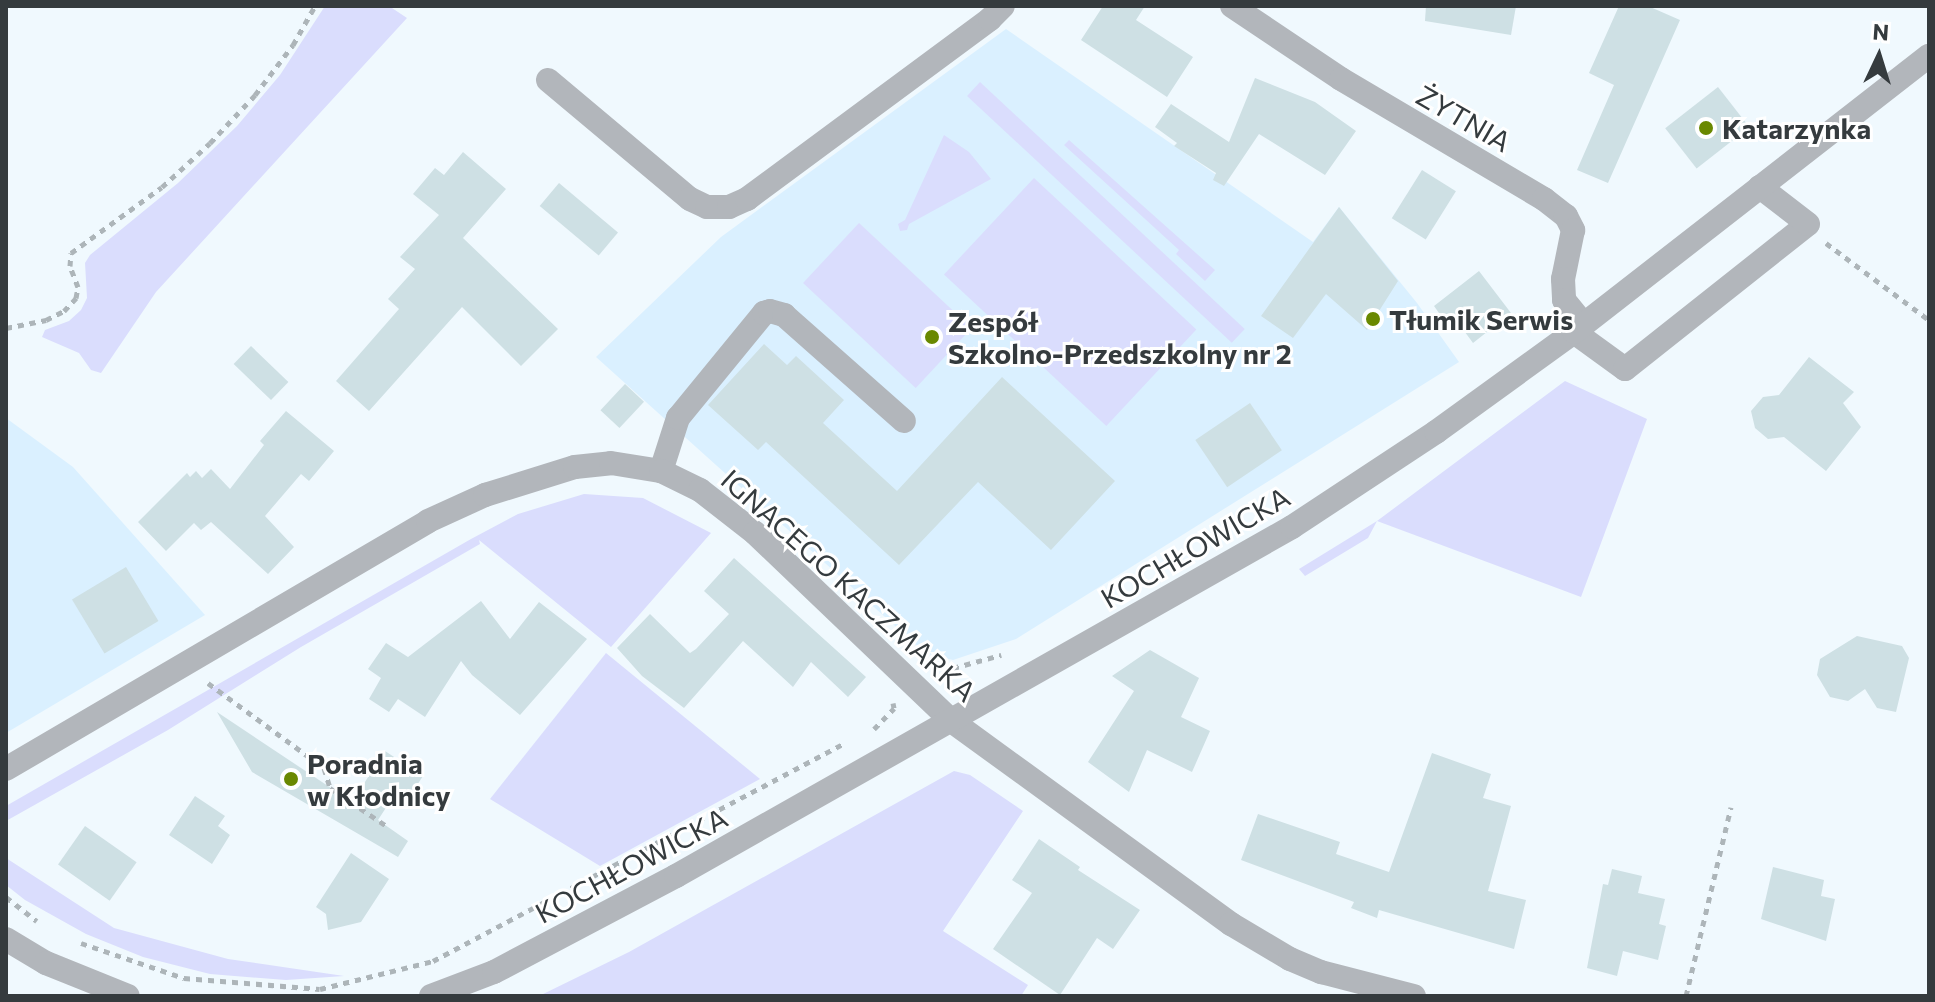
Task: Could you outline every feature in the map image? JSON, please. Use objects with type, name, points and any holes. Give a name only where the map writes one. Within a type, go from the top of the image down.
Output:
[{"type":"street","points":[[548,80],[690,199],[707,207],[729,207],[747,199],[990,19],[1003,6]]},
{"type":"street","name":"ŻYTNIA","points":[[1232,6],[1341,79],[1544,199],[1566,216],[1573,230],[1563,279],[1564,300],[1579,329]]},
{"type":"street","name":"KOCHŁOWICKA","points":[[431,996],[494,972],[676,876],[953,722],[1292,527],[1436,432],[1579,329],[1929,56]]},
{"type":"street","points":[[1579,329],[1625,369],[1808,224],[1760,187]]},
{"type":"street","points":[[661,471],[678,418],[764,313],[770,311],[784,315],[904,421]]},
{"type":"street","name":"IGNACEGO KACZMARKA","points":[[6,769],[428,521],[485,495],[575,467],[611,463],[661,471],[700,490],[755,533],[953,722],[1231,924],[1321,972],[1414,996]]},
{"type":"street","points":[[6,939],[46,963],[128,996]]},
{"type":"path","points":[[6,328],[46,320],[64,311],[76,298],[78,287],[70,266],[71,253],[162,187],[210,143],[255,95],[293,45],[315,6]]},
{"type":"path","points":[[1872,277],[1929,320]]},
{"type":"path","points":[[922,661],[953,668],[1001,655]]},
{"type":"path","points":[[218,673],[205,681],[324,768],[330,788],[388,827]]},
{"type":"path","points":[[861,735],[875,728],[894,708],[891,692]]},
{"type":"path","points":[[67,938],[184,978],[320,989],[418,965],[433,961],[847,742]]},
{"type":"path","points":[[1686,996],[1731,807]]},
{"type":"path","points":[[6,897],[41,924]]},
{"type":"shaded area","points":[[325,6],[389,6],[407,18],[156,292],[101,373],[91,370],[79,353],[42,337],[45,330],[69,321],[81,310],[87,298],[85,263],[90,255],[178,183],[237,126],[280,75]]},
{"type":"shaded area","name":"Zespół Szkolno-Przedszkolny nr 2","points":[[1006,29],[1313,242],[1339,207],[1417,303],[1459,362],[1016,639],[953,660],[925,653],[596,357],[721,237]]},
{"type":"shaded area","points":[[980,82],[1245,329],[1232,343],[967,96]]},
{"type":"shaded area","points":[[944,135],[969,152],[991,179],[909,224],[907,230],[900,231],[898,224],[905,220]]},
{"type":"shaded area","points":[[1069,140],[1215,270],[1205,281],[1176,254],[1179,250],[1064,145]]},
{"type":"shaded area","points":[[1034,178],[1196,329],[1106,426],[944,275]]},
{"type":"shaded area","points":[[859,223],[972,328],[916,388],[803,283]]},
{"type":"shaded area","points":[[1565,381],[1647,419],[1581,597],[1377,521]]},
{"type":"shaded area","points":[[6,418],[73,467],[205,615],[6,733]]},
{"type":"shaded area","points":[[584,494],[643,498],[711,533],[611,647],[479,540],[480,544],[301,647],[168,730],[6,821],[6,806],[471,539],[518,514]]},
{"type":"shaded area","points":[[1377,521],[1368,538],[1305,576],[1299,569]]},
{"type":"shaded area","points":[[606,653],[760,779],[600,866],[490,799]]},
{"type":"shaded area","points":[[954,771],[970,775],[1023,811],[943,931],[1028,985],[1021,996],[539,996],[629,952]]},
{"type":"shaded area","points":[[6,858],[114,928],[228,959],[344,976],[286,980],[210,974],[143,957],[86,934],[25,900],[6,885]]},
{"type":"building","points":[[1103,6],[1145,6],[1136,20],[1193,57],[1167,97],[1081,40]]},
{"type":"building","points":[[1426,6],[1516,6],[1511,35],[1425,21]]},
{"type":"building","points":[[1619,6],[1648,6],[1680,20],[1608,183],[1577,170],[1614,85],[1589,73]]},
{"type":"building","points":[[1255,78],[1315,102],[1356,131],[1325,175],[1259,134],[1224,186],[1213,180],[1216,173],[1174,146],[1177,143],[1155,127],[1171,104],[1229,142]]},
{"type":"building","points":[[1718,87],[1749,127],[1697,168],[1665,128]]},
{"type":"building","points":[[463,152],[506,189],[463,238],[558,329],[521,366],[462,307],[369,411],[336,381],[399,309],[388,299],[415,269],[400,257],[439,215],[413,194],[435,168],[444,175]]},
{"type":"building","points":[[1422,170],[1456,191],[1426,240],[1392,218]]},
{"type":"building","points":[[559,183],[618,232],[599,255],[540,206]]},
{"type":"building","points":[[1339,207],[1398,281],[1367,330],[1326,294],[1293,338],[1261,316]]},
{"type":"building","points":[[1479,271],[1511,313],[1473,343],[1459,324],[1451,330],[1434,306]]},
{"type":"building","points":[[764,344],[787,365],[796,356],[844,400],[823,423],[897,491],[1002,377],[1115,481],[1051,550],[978,482],[899,565],[766,442],[758,450],[708,405]]},
{"type":"building","points":[[251,346],[288,382],[271,400],[234,364]]},
{"type":"building","points":[[1809,357],[1854,392],[1843,403],[1861,427],[1826,471],[1784,437],[1768,439],[1755,428],[1751,411],[1763,397],[1779,395]]},
{"type":"building","points":[[625,384],[644,402],[619,428],[600,410]]},
{"type":"building","points":[[1250,403],[1282,450],[1227,487],[1195,440]]},
{"type":"building","points":[[286,411],[334,451],[309,481],[301,474],[265,516],[294,547],[268,574],[211,522],[201,530],[194,523],[166,551],[138,522],[187,473],[190,477],[196,471],[202,478],[211,469],[230,489],[264,445],[260,441]]},
{"type":"building","points":[[734,558],[866,677],[848,697],[811,662],[793,687],[743,641],[684,708],[642,676],[617,648],[650,614],[690,653],[696,649],[729,614],[704,591]]},
{"type":"building","points":[[126,567],[158,621],[104,653],[72,599]]},
{"type":"building","points":[[481,601],[510,639],[539,602],[587,639],[520,715],[472,675],[461,661],[425,717],[398,699],[389,712],[369,699],[381,678],[368,669],[386,643],[408,657]]},
{"type":"building","points":[[1857,636],[1902,646],[1909,658],[1896,712],[1877,708],[1865,689],[1848,701],[1830,697],[1817,675],[1820,659]]},
{"type":"building","points":[[1150,650],[1199,678],[1181,717],[1210,731],[1192,772],[1147,750],[1129,792],[1088,762],[1134,691],[1112,676]]},
{"type":"building","points":[[217,712],[352,802],[385,751],[423,776],[402,808],[391,800],[378,820],[408,841],[398,857],[252,772]]},
{"type":"building","points":[[1432,753],[1491,774],[1483,798],[1511,806],[1488,891],[1526,900],[1514,949],[1379,910],[1377,918],[1351,908],[1354,902],[1241,860],[1258,814],[1340,842],[1336,854],[1389,872]]},
{"type":"building","points":[[195,796],[225,816],[218,826],[230,835],[212,864],[169,835]]},
{"type":"building","points":[[85,826],[137,862],[110,901],[58,865]]},
{"type":"building","points":[[1039,839],[1080,867],[1078,870],[1140,910],[1113,949],[1097,938],[1060,995],[993,949],[1032,893],[1012,880]]},
{"type":"building","points":[[351,853],[389,879],[361,922],[328,930],[326,914],[316,907]]},
{"type":"building","points":[[1773,867],[1824,880],[1821,896],[1835,899],[1826,941],[1761,919]]},
{"type":"building","points":[[1612,869],[1642,876],[1638,893],[1665,899],[1659,924],[1666,926],[1658,960],[1623,951],[1617,976],[1587,968],[1603,884],[1608,885]]},
{"type":"place","name":"Katarzynka","points":[[1706,128]]},
{"type":"place","name":"Tłumik Serwis","points":[[1373,319]]},
{"type":"place","name":"Zespół Szkolno-Przedszkolny nr 2","points":[[932,337]]},
{"type":"place","name":"Poradnia w Kłodnicy","points":[[291,779]]}]
